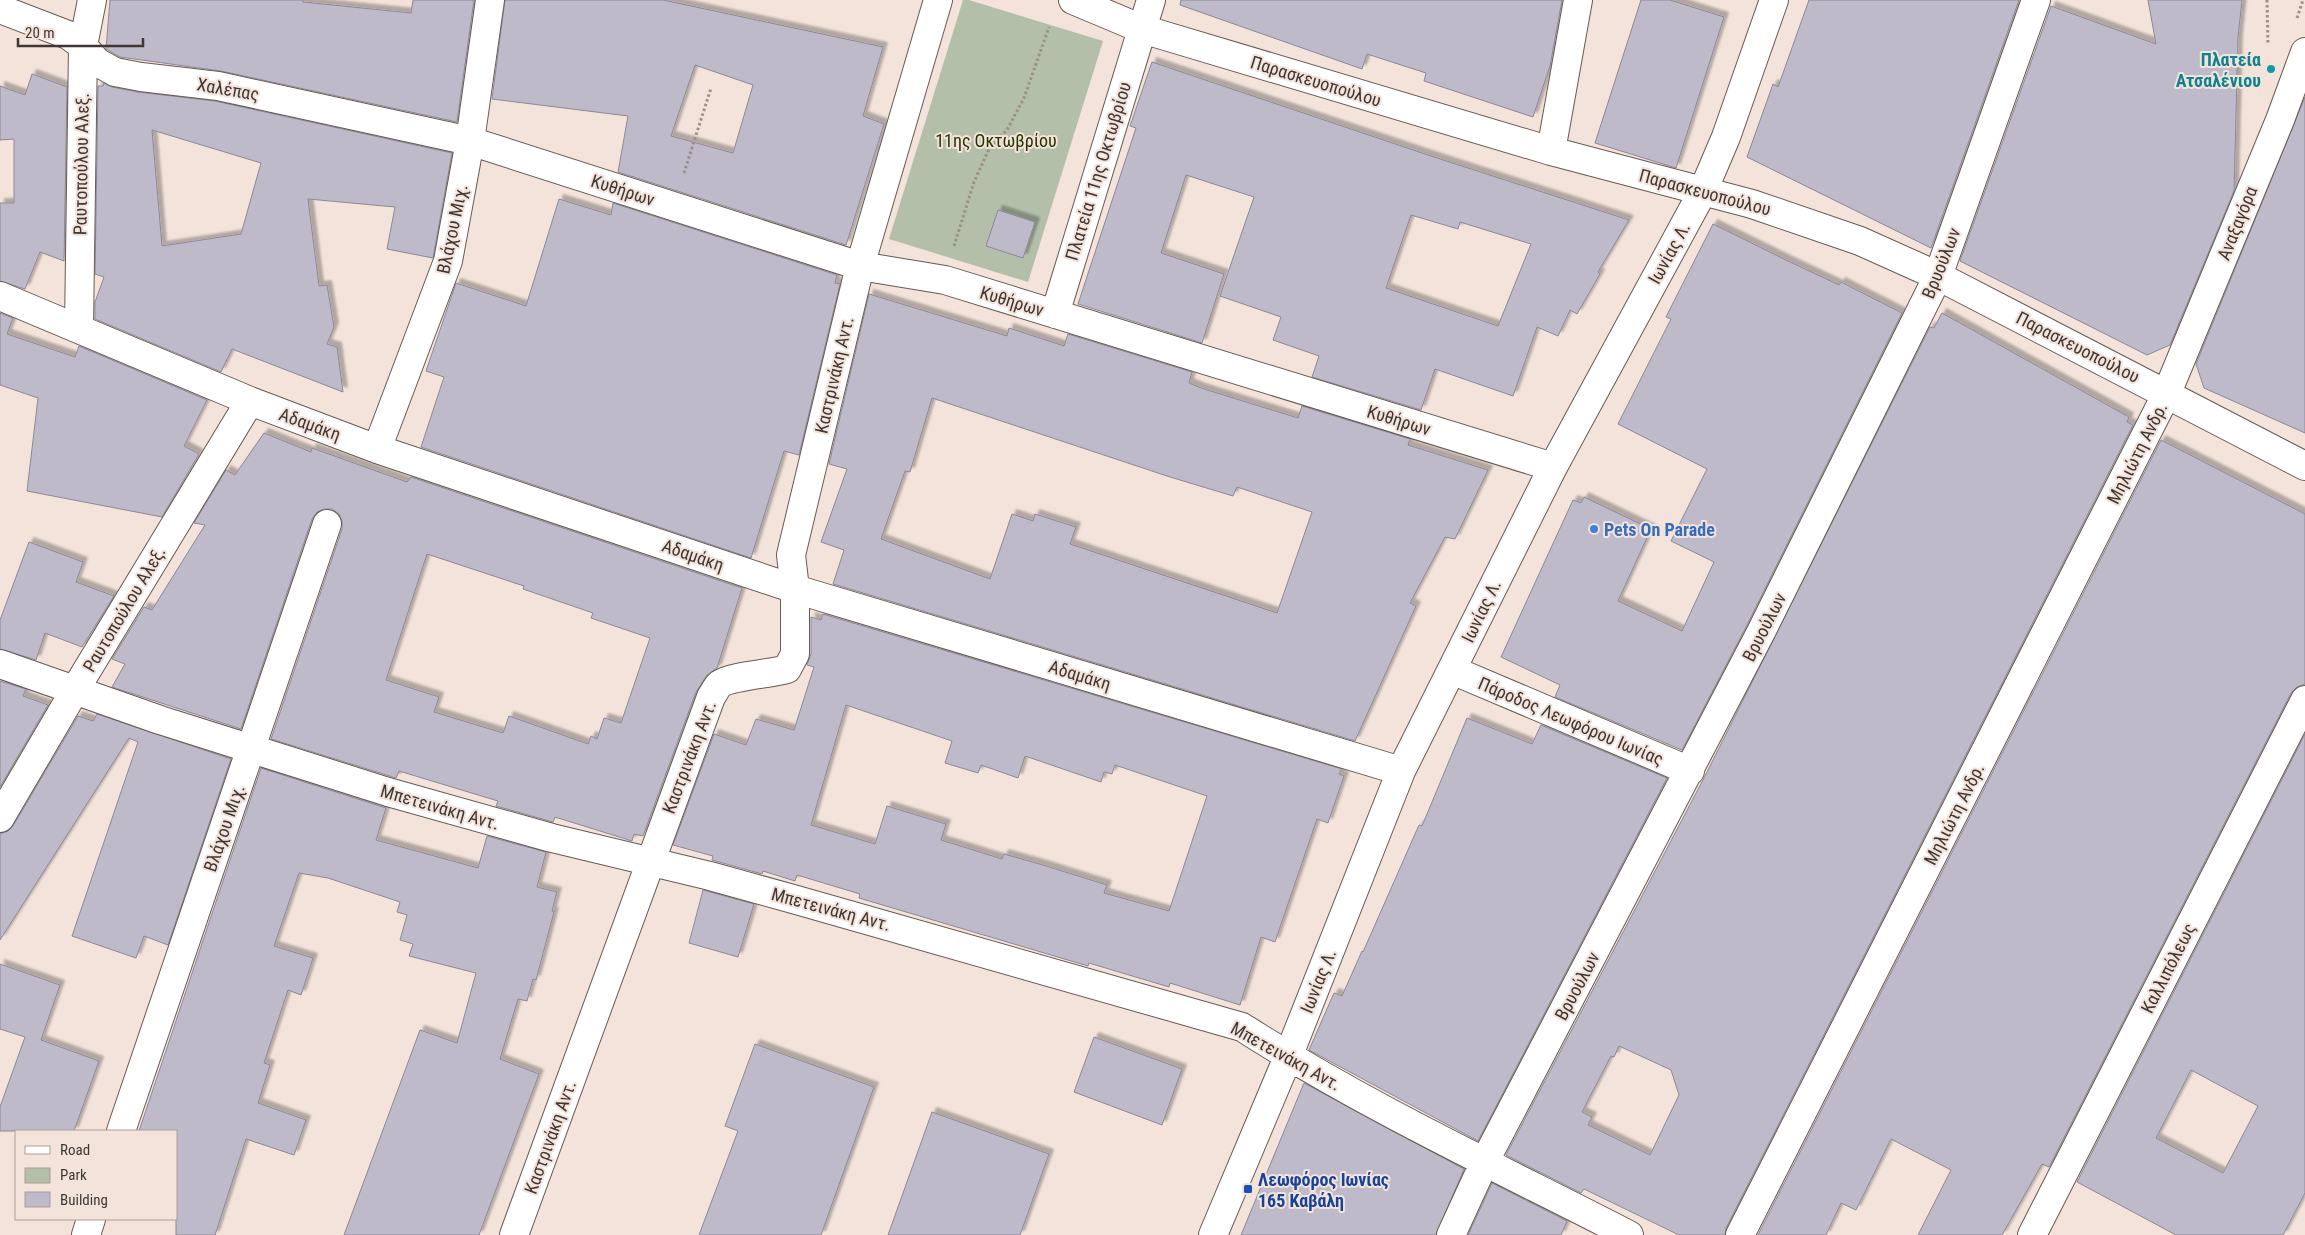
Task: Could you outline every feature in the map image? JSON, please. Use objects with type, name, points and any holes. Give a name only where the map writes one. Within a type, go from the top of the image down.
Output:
[{"type":"street","name":"Ραυτοπούλου Αλεξ.","points":[[79,328],[83,46],[92,0]]},
{"type":"street","name":"Βλάχου Μιχ.","points":[[377,449],[448,260],[470,141],[490,0]]},
{"type":"street","name":"Καστρινάκη Αντ.","points":[[514,1235],[711,697],[720,684],[739,678],[770,675],[787,670],[795,654],[795,589],[791,555],[860,266],[938,0]]},
{"type":"street","name":"Παρασκευοπούλου","points":[[1073,0],[1142,29],[1551,152],[1703,191],[1802,220],[1860,241],[1938,276],[2305,466]]},
{"type":"street","name":"Πλατεία 11ης Οκτωβρίου","points":[[1055,314],[1151,0]]},
{"type":"street","points":[[1551,152],[1578,0]]},
{"type":"street","name":"Ιωνίας Λ.","points":[[1213,1235],[1288,1057],[1402,772],[1553,467],[1703,191],[1726,137],[1774,0]]},
{"type":"street","name":"Βρυούλων","points":[[1451,1235],[1485,1161],[1761,632],[1938,276],[2036,0]]},
{"type":"street","name":"Χαλέπας","points":[[0,9],[68,35],[83,46],[97,62],[115,72],[140,77],[218,86],[470,141]]},
{"type":"street","name":"Αναξαγόρα","points":[[2167,393],[2280,120],[2305,52]]},
{"type":"street","name":"Κυθήρων","points":[[470,141],[860,266],[945,280],[1553,467]]},
{"type":"street","name":"Αδαμάκη","points":[[0,296],[250,402],[377,449],[795,589],[1402,772]]},
{"type":"street","name":"Μηλιώτη Ανδρ.","points":[[1740,1235],[2167,393]]},
{"type":"street","name":"Ραυτοπούλου Αλεξ.","points":[[0,818],[75,690],[250,402]]},
{"type":"street","name":"Βλάχου Μιχ.","points":[[121,1130],[327,524]]},
{"type":"street","name":"Μπετεινάκη Αντ.","points":[[0,664],[250,749],[477,818],[766,891],[1242,1027],[1288,1057],[1375,1105],[1629,1235]]},
{"type":"street","name":"Πάροδος Λεωφόρου Ιωνίας","points":[[1452,670],[1690,771]]},
{"type":"street","name":"Καλλιπόλεως","points":[[2032,1235],[2305,700]]},
{"type":"street","points":[[86,1235],[91,1220]]},
{"type":"path","points":[[945,280],[974,182],[989,149],[1007,130],[1024,98],[1045,44],[1052,18]]},
{"type":"path","points":[[674,206],[711,88]]},
{"type":"green space","name":"11ης Οκτωβρίου","points":[[963,0],[969,0],[1103,41],[1028,282],[889,239]]},
{"type":"building","points":[[110,0],[303,0],[303,2],[411,13],[413,0],[474,0],[457,122],[221,71],[120,57],[106,49]]},
{"type":"building","points":[[505,0],[663,0],[883,47],[863,116],[884,124],[846,245],[618,172],[628,116],[492,99]],"holes":[[[695,65],[753,85],[733,153],[671,136]]]},
{"type":"building","points":[[1181,0],[1562,0],[1550,66],[1533,117],[1424,81],[1426,73],[1367,54],[1362,69],[1180,5]]},
{"type":"building","points":[[1641,0],[1670,0],[1724,17],[1676,168],[1595,143]]},
{"type":"building","points":[[1809,0],[2019,0],[1931,248],[1747,157],[1773,84],[1778,87]]},
{"type":"building","points":[[2148,0],[2242,0],[2238,37],[2234,191],[2170,345],[2147,355],[1960,261],[2051,6],[2156,44]]},
{"type":"building","points":[[1152,62],[1434,157],[1629,220],[1598,272],[1600,274],[1577,314],[1570,310],[1558,336],[1537,327],[1513,396],[1435,369],[1421,410],[1312,377],[1319,356],[1273,340],[1281,317],[1220,296],[1254,197],[1186,175],[1161,253],[1224,274],[1202,343],[1078,304],[1136,128],[1130,126]],"holes":[[[1411,215],[1458,229],[1460,222],[1531,244],[1498,326],[1386,288]]]},
{"type":"building","points":[[32,74],[67,87],[64,261],[40,252],[25,289],[0,281],[0,203],[14,203],[14,139],[0,140],[0,86],[25,95]]},
{"type":"building","points":[[104,83],[112,87],[138,92],[215,101],[452,153],[433,258],[387,249],[395,207],[308,199],[319,286],[327,285],[334,327],[327,344],[337,347],[343,392],[232,349],[221,372],[95,319],[95,302],[104,277],[95,274],[98,86],[103,86]],"holes":[[[152,130],[261,163],[241,234],[162,246]]]},
{"type":"building","points":[[2305,97],[2305,433],[2204,388],[2196,364]]},
{"type":"building","points":[[559,199],[611,215],[613,203],[837,275],[835,283],[840,284],[799,455],[784,451],[751,558],[421,447],[444,377],[426,371],[456,283],[526,306]]},
{"type":"building","points":[[998,210],[1035,222],[1023,258],[986,246]]},
{"type":"building","points":[[1713,224],[1839,285],[1841,282],[1902,313],[1747,625],[1682,750],[1555,697],[1560,685],[1501,657],[1573,500],[1581,503],[1584,497],[1651,529],[1618,601],[1682,631],[1714,562],[1671,541],[1707,469],[1618,424],[1671,319],[1666,317]]},
{"type":"building","points":[[869,294],[1007,336],[1009,328],[1064,346],[1068,334],[1192,372],[1189,383],[1201,388],[1298,418],[1302,406],[1410,439],[1408,445],[1488,470],[1455,539],[1445,537],[1410,603],[1416,606],[1355,741],[833,584],[844,550],[821,542],[847,469],[829,464]],"holes":[[[932,398],[1233,496],[1237,487],[1312,512],[1277,613],[1070,544],[1076,527],[1035,514],[1033,521],[1012,514],[990,579],[881,539],[905,471],[910,472]]]},
{"type":"building","points":[[0,313],[13,318],[7,334],[75,357],[79,346],[207,400],[184,446],[199,454],[162,517],[27,491],[38,398],[0,385]]},
{"type":"building","points":[[1942,313],[2129,417],[2127,422],[2133,425],[1726,1228],[1725,1235],[1679,1235],[1584,1189],[1581,1193],[1506,1155],[1704,778],[1930,327],[1934,328]],"holes":[[[1619,1046],[1671,1070],[1679,1095],[1650,1155],[1588,1125],[1592,1117],[1582,1112],[1611,1056],[1614,1057]]]},
{"type":"building","points":[[264,433],[311,452],[312,448],[407,482],[411,477],[742,588],[717,668],[707,675],[696,692],[643,836],[634,834],[632,841],[555,817],[553,822],[496,806],[498,801],[399,771],[396,778],[271,739],[342,529],[342,521],[339,514],[332,509],[324,509],[317,512],[312,519],[241,729],[112,687],[125,664],[112,659],[144,607],[152,610],[205,525],[194,523],[226,470],[235,475]],"holes":[[[427,554],[524,586],[523,589],[593,613],[591,618],[650,638],[621,723],[604,718],[597,739],[591,736],[588,744],[509,716],[503,733],[434,712],[439,697],[386,680]]]},
{"type":"building","points":[[2161,440],[2305,514],[2305,684],[2297,687],[2291,693],[2049,1167],[2042,1164],[2002,1235],[1918,1235],[1951,1170],[1891,1139],[1856,1210],[1841,1203],[1826,1235],[1758,1235]]},
{"type":"building","points":[[29,542],[83,562],[76,582],[114,596],[82,647],[45,633],[36,660],[0,649],[0,620]]},
{"type":"building","points":[[823,614],[1342,769],[1339,774],[1344,776],[1328,823],[1317,819],[1275,942],[1261,937],[1240,1005],[1170,983],[1169,987],[1089,963],[1088,966],[859,898],[860,894],[797,875],[795,881],[763,871],[762,874],[712,860],[713,856],[673,845],[714,734],[746,745],[756,719],[794,730],[814,667],[807,665],[811,654],[811,617],[821,620]],"holes":[[[846,705],[952,741],[945,763],[978,773],[981,765],[1018,778],[1025,756],[1101,782],[1104,772],[1112,774],[1115,765],[1207,796],[1169,911],[1104,893],[1107,885],[1043,865],[1004,854],[1002,859],[941,840],[946,824],[887,806],[875,844],[811,825]]]},
{"type":"building","points":[[0,681],[26,689],[23,696],[48,705],[0,787]]},
{"type":"building","points":[[97,714],[231,759],[168,945],[144,936],[136,958],[72,936],[138,742],[129,738],[0,940],[0,834],[8,831],[13,826],[78,716],[93,721]]},
{"type":"building","points":[[1467,718],[1532,744],[1541,725],[1667,778],[1478,1141],[1309,1050],[1334,993],[1342,996],[1363,952],[1419,825],[1422,826]]},
{"type":"building","points":[[2305,734],[2305,1193],[2283,1235],[2176,1235],[2077,1182]],"holes":[[[2191,1070],[2258,1106],[2223,1173],[2156,1138]]]},
{"type":"building","points":[[261,768],[386,808],[376,840],[478,868],[487,836],[546,852],[537,887],[557,892],[552,911],[554,912],[536,980],[533,979],[527,1001],[518,999],[500,1059],[539,1074],[479,1235],[344,1235],[420,1030],[457,1043],[476,973],[409,956],[413,944],[400,940],[407,915],[397,912],[400,902],[328,878],[299,873],[274,946],[313,958],[301,995],[288,990],[264,1063],[270,1065],[258,1103],[306,1120],[294,1155],[246,1139],[215,1235],[176,1235],[176,1220],[178,1220],[178,1130],[139,1130]]},
{"type":"building","points":[[703,890],[754,904],[738,957],[689,943]]},
{"type":"building","points":[[0,964],[60,985],[41,1040],[99,1061],[74,1130],[0,1131],[0,1107],[25,1037],[0,1029]]},
{"type":"building","points":[[1094,1037],[1182,1069],[1162,1125],[1074,1092]]},
{"type":"building","points":[[755,1044],[874,1087],[821,1235],[699,1235],[738,1131],[725,1126]]},
{"type":"building","points":[[1304,1083],[1464,1169],[1436,1235],[1241,1235]]},
{"type":"building","points":[[932,1112],[1049,1154],[1020,1235],[888,1235]]},
{"type":"building","points":[[1492,1183],[1567,1221],[1561,1235],[1468,1235]]},
{"type":"place","name":"Πλατεία Ατσαλένιου","points":[[2271,69]]},
{"type":"place","name":"Pets On Parade","points":[[1594,529]]},
{"type":"place","name":"Λεωφόρος Ιωνίας 165 Καβάλη","points":[[1248,1189]]}]
